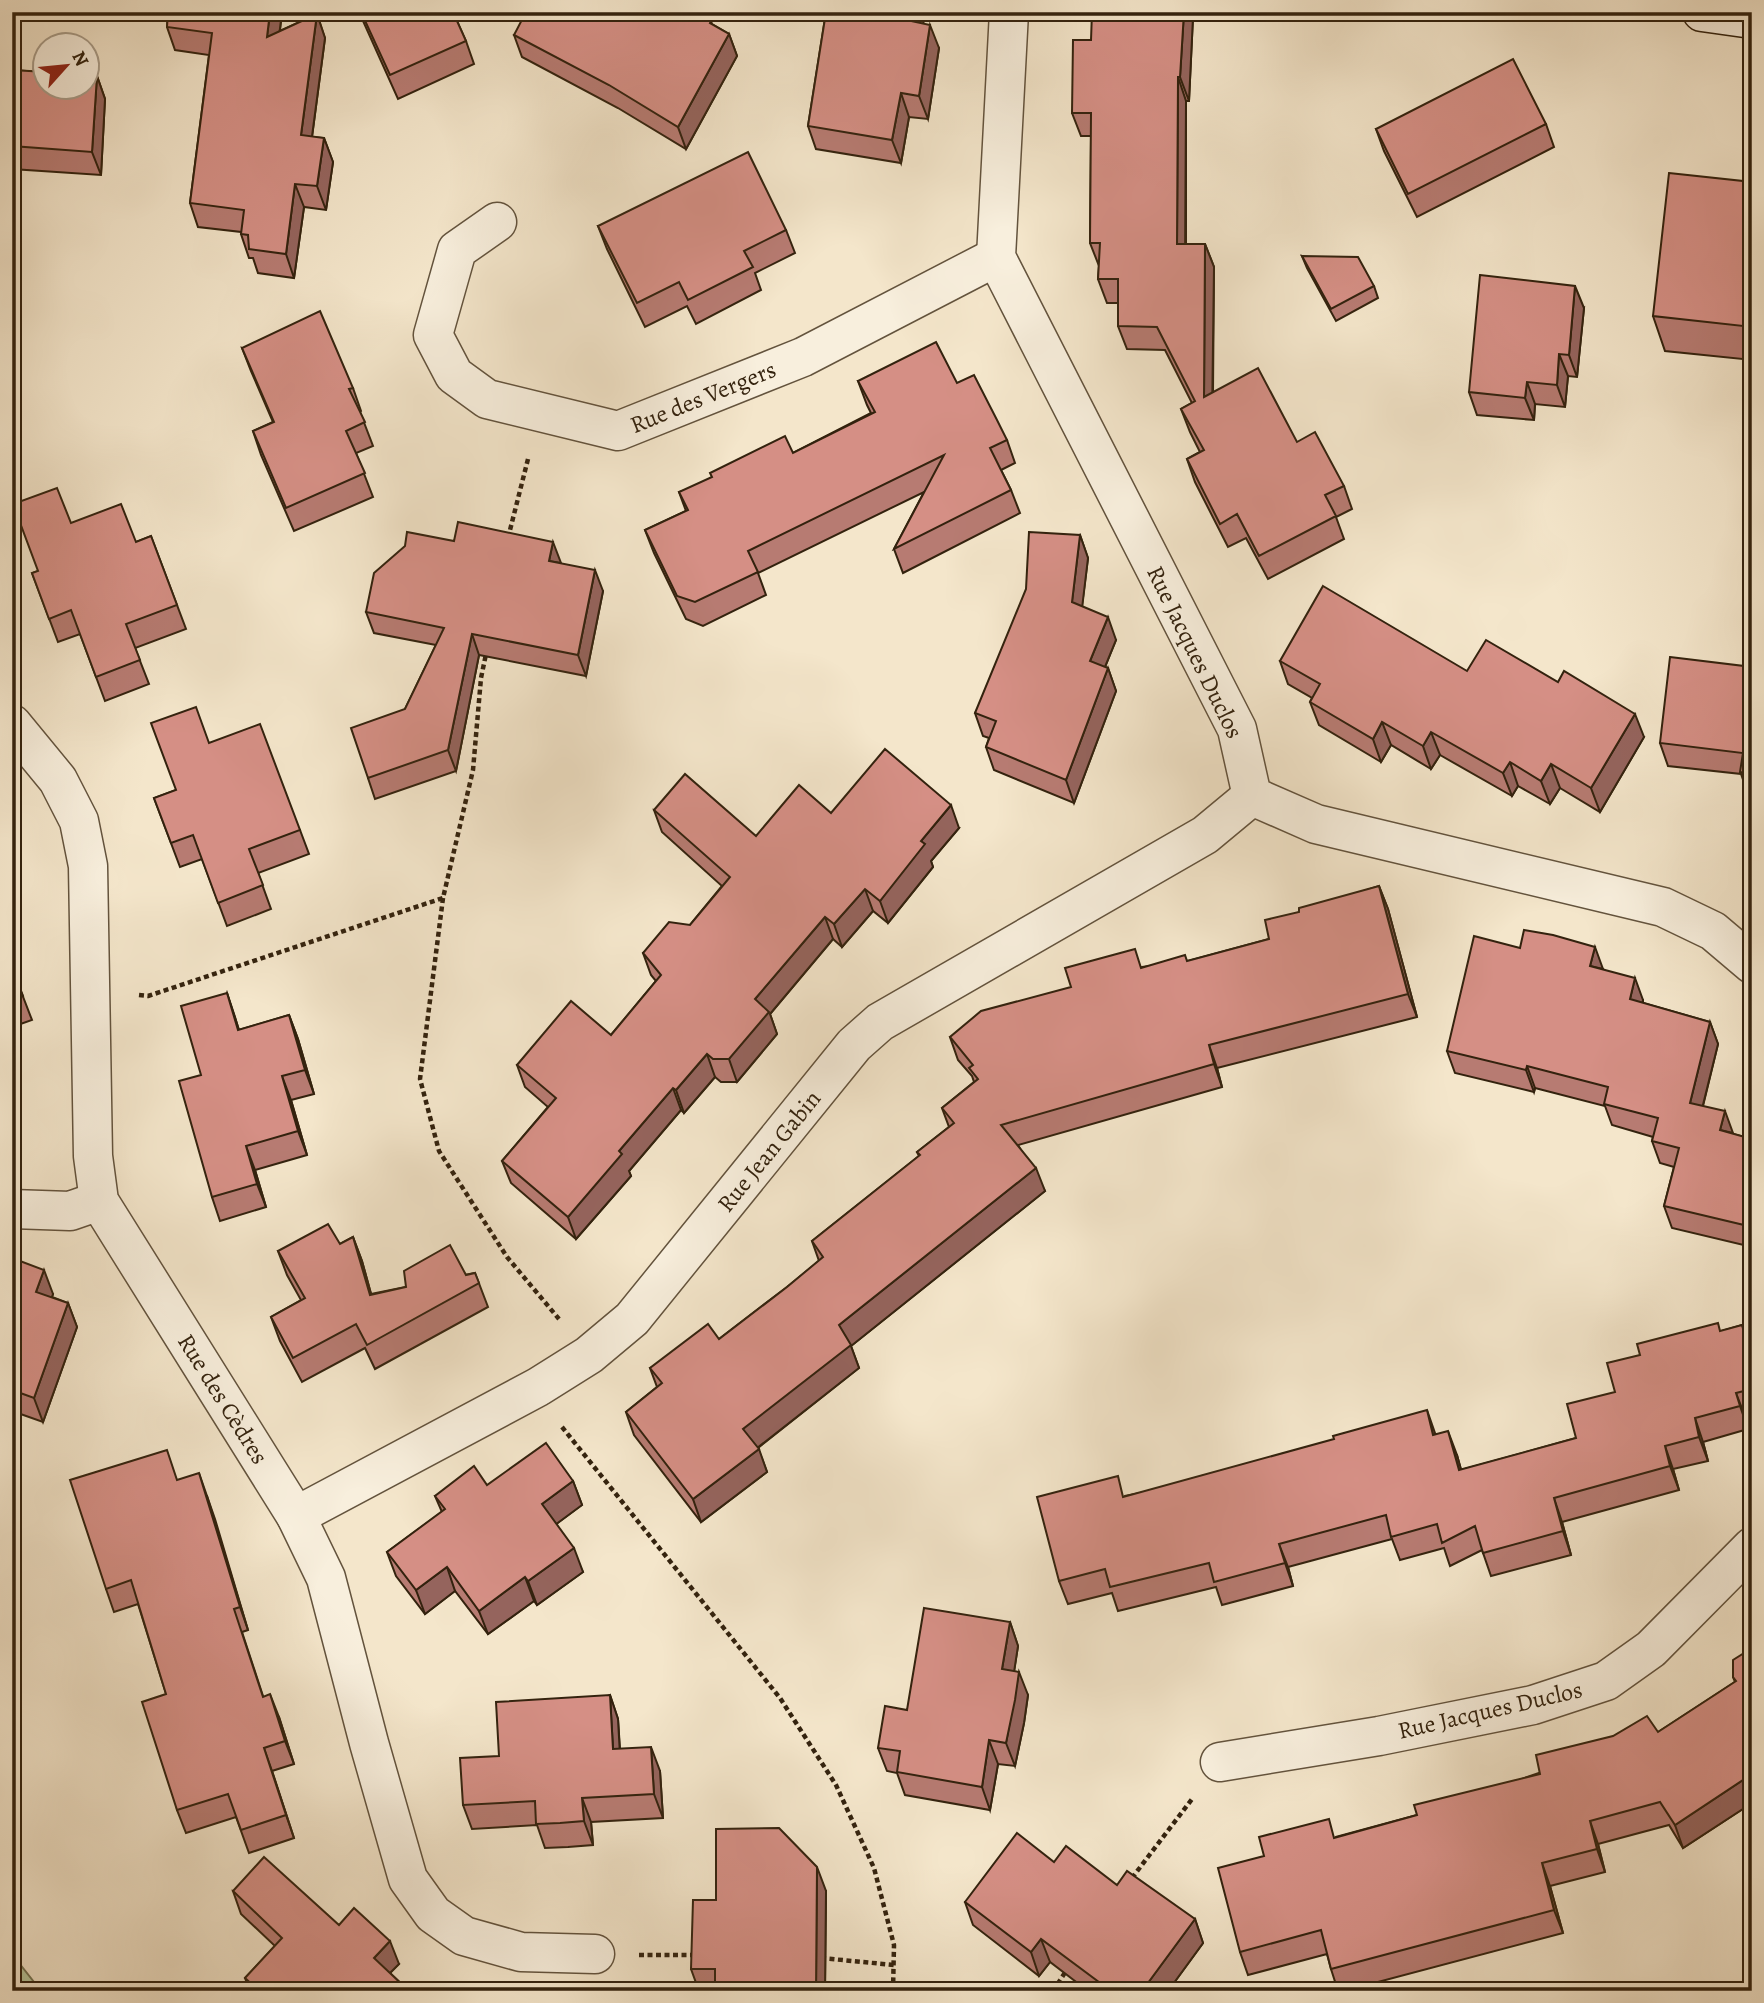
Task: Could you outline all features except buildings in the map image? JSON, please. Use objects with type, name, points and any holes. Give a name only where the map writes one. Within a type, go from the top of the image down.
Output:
[{"type":"street","points":[[996,257],[1009,12]]},
{"type":"street","points":[[1702,12],[1752,19]]},
{"type":"street","name":"Rue des Vergers","points":[[497,222],[457,250],[433,335],[454,375],[487,399],[618,431],[803,357],[996,257]]},
{"type":"street","name":"Rue Jacques Duclos","points":[[996,257],[1237,729],[1252,796]]},
{"type":"street","name":"Rue des Cèdres","points":[[12,724],[58,780],[79,821],[88,866],[93,1156],[99,1201],[296,1516],[326,1578],[408,1879],[433,1914],[464,1936],[521,1952],[595,1954]]},
{"type":"street","points":[[1252,796],[1316,824],[1662,907],[1713,931],[1752,964]]},
{"type":"street","name":"Rue Jean Gabin","points":[[296,1516],[538,1387],[589,1355],[632,1319],[854,1045],[880,1022],[1205,835],[1252,796]]},
{"type":"street","points":[[12,1209],[70,1211],[99,1201]]},
{"type":"street","name":"Rue Jacques Duclos","points":[[1220,1762],[1379,1736],[1533,1705],[1606,1681],[1651,1648],[1752,1547]]},
{"type":"path","points":[[507,540],[526,461],[565,417]]},
{"type":"path","points":[[486,653],[481,678],[473,770],[443,898],[420,1079],[439,1151],[507,1257],[589,1355]]},
{"type":"path","points":[[89,992],[148,996],[443,898]]},
{"type":"path","points":[[538,1387],[556,1419],[780,1698],[836,1785],[874,1868],[894,1945],[893,1991]]},
{"type":"path","points":[[1131,1880],[1220,1762]]},
{"type":"path","points":[[595,1954],[698,1955]]},
{"type":"path","points":[[1053,1991],[1076,1957]]},
{"type":"path","points":[[810,1958],[894,1965]]},
{"type":"green space","points":[[12,1954],[41,1991],[12,1991]]}]
